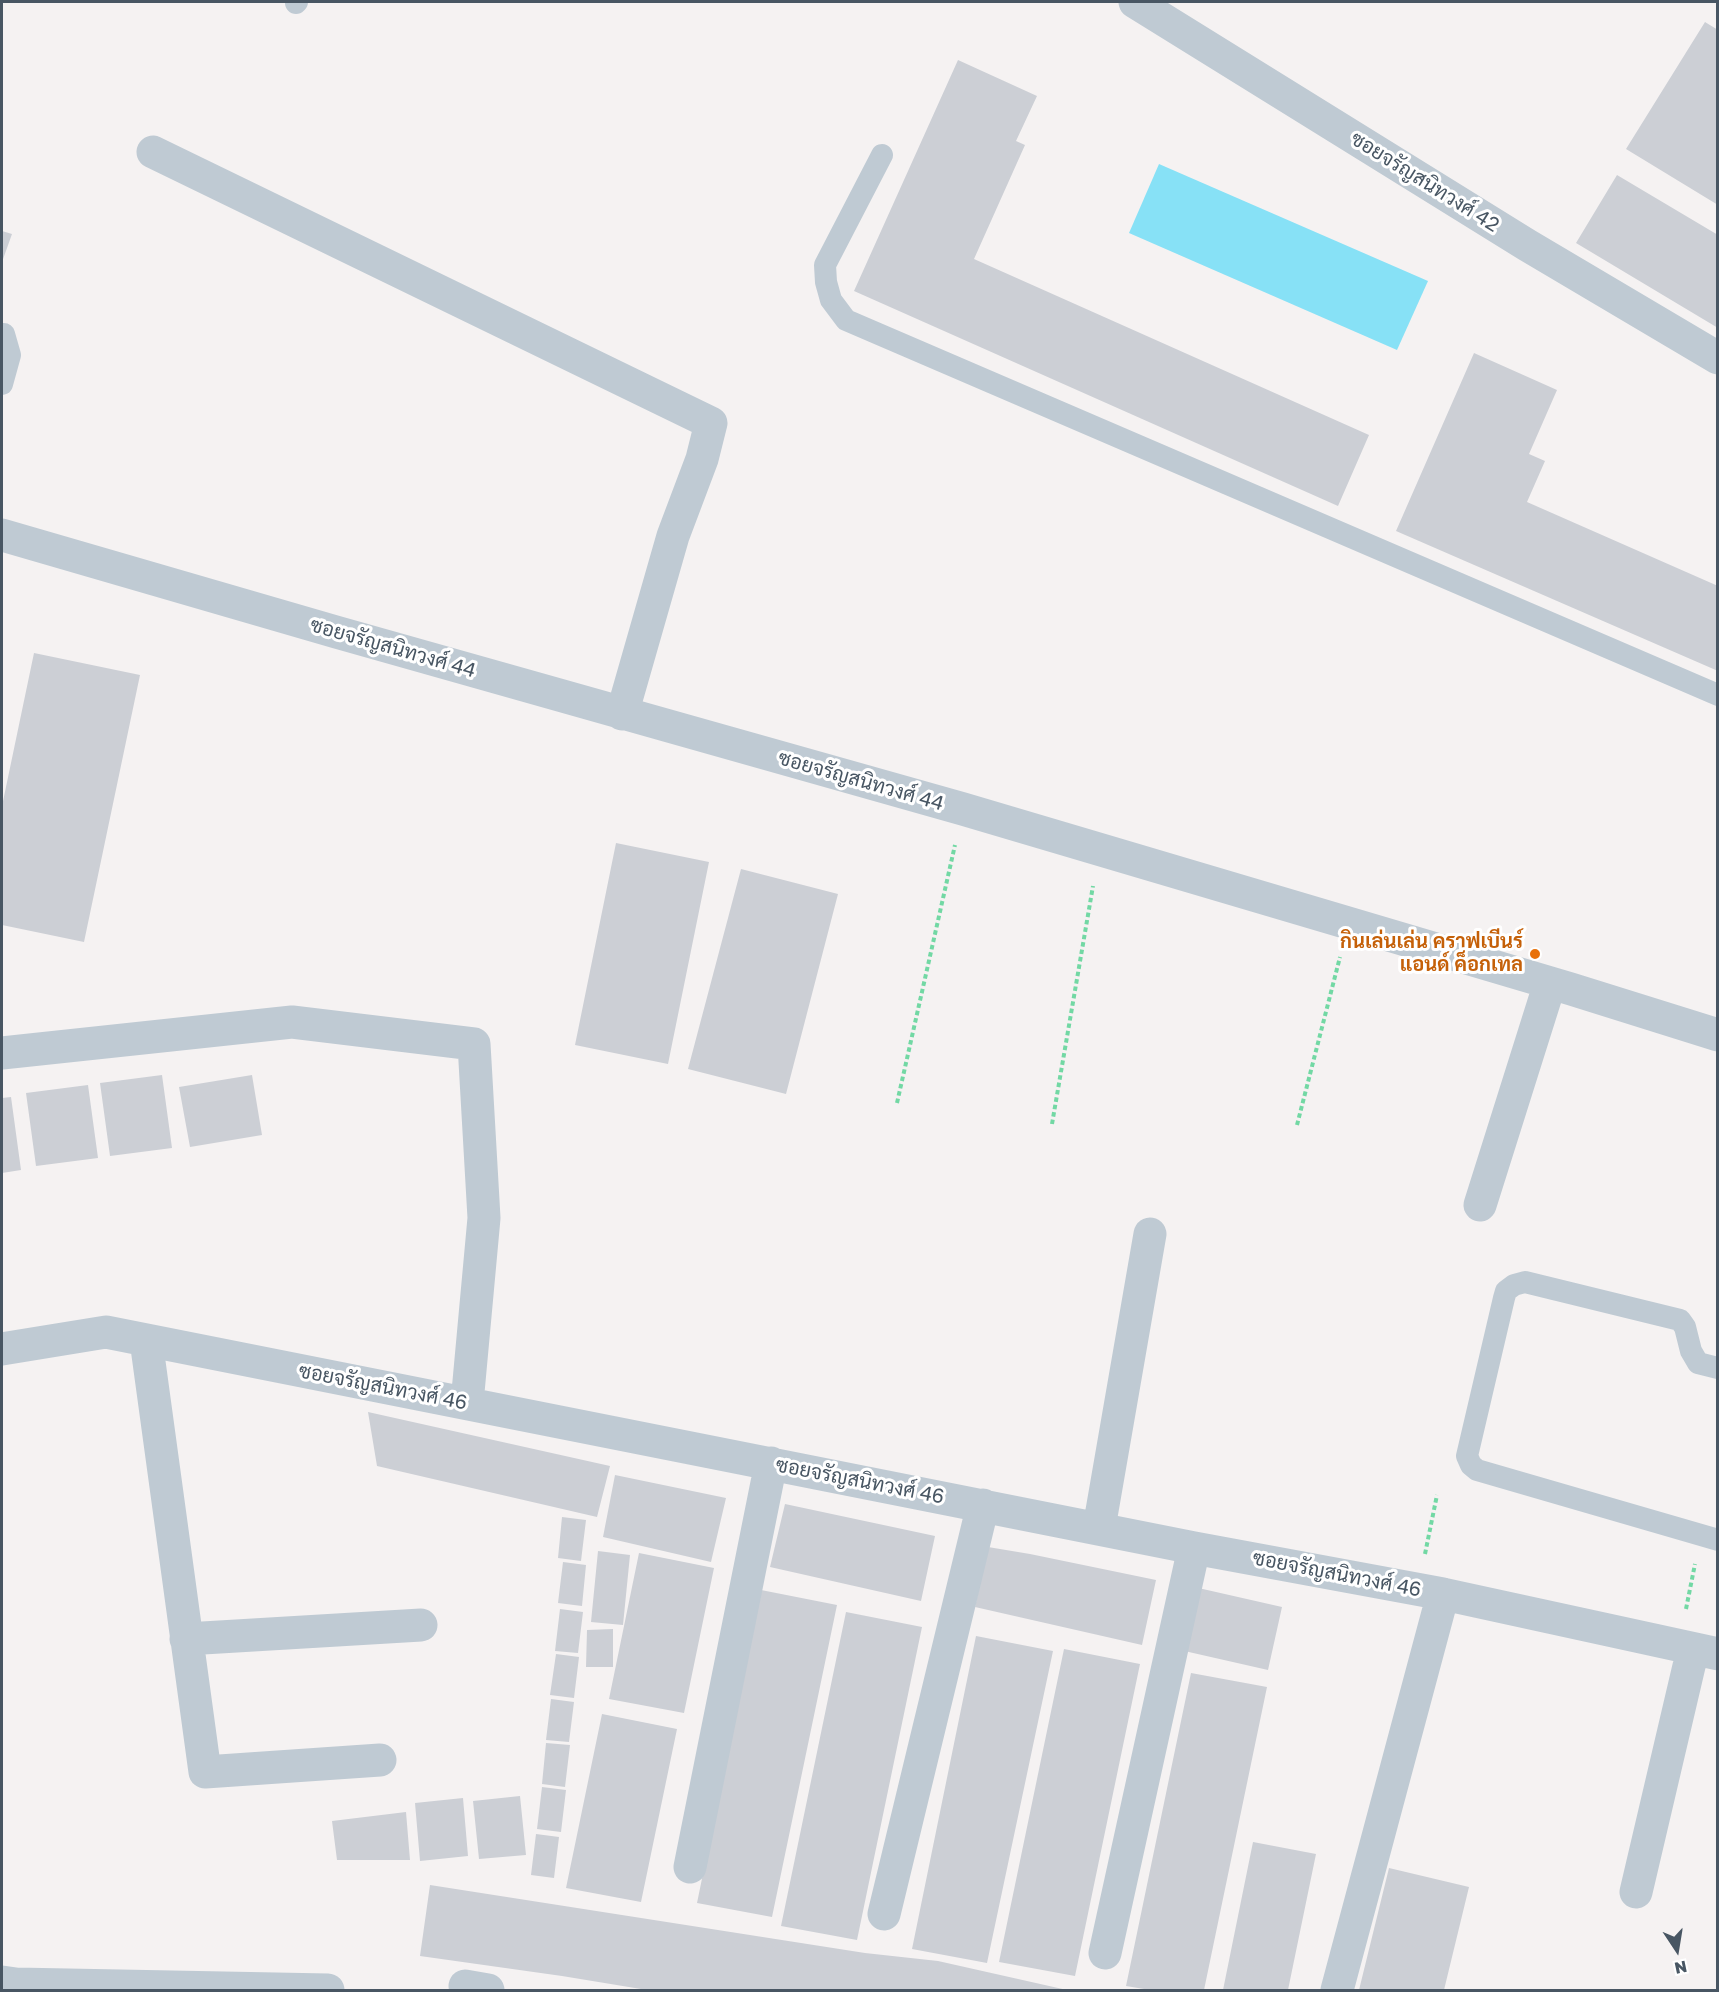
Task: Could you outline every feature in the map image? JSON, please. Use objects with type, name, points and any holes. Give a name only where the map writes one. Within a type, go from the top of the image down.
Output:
[{"type":"street","name":"ซอยจรัญสนิทวงศ์ 42","points":[[1135,2],[1527,245],[1718,358]]},
{"type":"street","points":[[153,152],[711,423],[702,459],[673,536],[622,714]]},
{"type":"street","name":"ซอยจรัญสนิทวงศ์ 44","points":[[2,535],[963,810],[1550,983],[1718,1035]]},
{"type":"street","points":[[1480,1205],[1550,983]]},
{"type":"street","points":[[2,1053],[292,1022],[474,1044],[484,1218],[467,1403]]},
{"type":"street","points":[[1099,1528],[1150,1234]]},
{"type":"street","name":"ซอยจรัญสนิทวงศ์ 46","points":[[2,1349],[106,1332],[1194,1548],[1430,1592],[1696,1650]]},
{"type":"street","points":[[147,1340],[205,1772],[380,1760]]},
{"type":"street","points":[[690,1867],[771,1463]]},
{"type":"street","points":[[884,1914],[983,1505]]},
{"type":"street","points":[[1105,1953],[1194,1548]]},
{"type":"street","points":[[1337,1990],[1430,1592]]},
{"type":"street","points":[[186,1638],[421,1625]]},
{"type":"street","points":[[1636,1892],[1696,1650]]},
{"type":"street","points":[[2,1982],[328,1990]]},
{"type":"lane","points":[[882,155],[825,265],[826,282],[831,300],[846,320],[1718,695]]},
{"type":"lane","points":[[2,334],[4,334],[10,355],[2,384]]},
{"type":"lane","points":[[1718,1368],[1698,1363],[1691,1351],[1685,1327],[1680,1320],[1525,1282],[1514,1285],[1506,1291],[1504,1298],[1467,1456],[1471,1465],[1477,1470],[1718,1540]]},
{"type":"path","points":[[897,1103],[963,810]]},
{"type":"path","points":[[1052,1125],[1099,850]]},
{"type":"path","points":[[1297,1125],[1348,924]]},
{"type":"path","points":[[1430,1592],[1437,1495]]},
{"type":"path","points":[[1695,1560],[1696,1650]]},
{"type":"water","points":[[1159,164],[1428,281],[1397,350],[1129,233]]},
{"type":"building","points":[[1705,22],[1718,30],[1718,205],[1626,149]]},
{"type":"building","points":[[958,60],[1037,96],[1016,141],[1025,145],[974,259],[1369,435],[1338,506],[854,291]]},
{"type":"building","points":[[1617,175],[1718,235],[1718,328],[1576,243]]},
{"type":"building","points":[[2,231],[12,234],[2,262]]},
{"type":"building","points":[[1474,353],[1557,390],[1529,454],[1545,461],[1527,502],[1718,586],[1718,671],[1396,531]]},
{"type":"building","points":[[34,653],[140,675],[84,942],[2,925],[2,806]]},
{"type":"building","points":[[616,843],[709,862],[668,1064],[575,1045]]},
{"type":"building","points":[[741,869],[838,894],[786,1094],[688,1069]]},
{"type":"building","points":[[162,1075],[172,1148],[110,1156],[100,1083]]},
{"type":"building","points":[[252,1075],[262,1135],[190,1147],[179,1087]]},
{"type":"building","points":[[88,1085],[98,1158],[36,1166],[26,1093]]},
{"type":"building","points":[[11,1097],[21,1170],[2,1173],[2,1098]]},
{"type":"building","points":[[368,1412],[610,1466],[597,1517],[377,1466]]},
{"type":"building","points":[[615,1475],[726,1498],[711,1562],[603,1537]]},
{"type":"building","points":[[785,1504],[935,1536],[921,1601],[770,1567]]},
{"type":"building","points":[[562,1517],[586,1520],[581,1561],[558,1558]]},
{"type":"building","points":[[988,1547],[1156,1580],[1142,1645],[975,1607]]},
{"type":"building","points":[[598,1551],[630,1555],[623,1625],[591,1622]]},
{"type":"building","points":[[639,1553],[714,1568],[684,1713],[609,1699]]},
{"type":"building","points":[[563,1562],[586,1565],[582,1606],[558,1603]]},
{"type":"building","points":[[1194,1587],[1282,1607],[1268,1670],[1180,1650]]},
{"type":"building","points":[[761,1590],[837,1605],[772,1917],[697,1903]]},
{"type":"building","points":[[560,1609],[583,1612],[578,1653],[555,1651]]},
{"type":"building","points":[[846,1612],[922,1627],[857,1940],[781,1926]]},
{"type":"building","points":[[613,1629],[613,1667],[586,1667],[587,1630]]},
{"type":"building","points":[[976,1636],[1053,1651],[987,1963],[912,1949]]},
{"type":"building","points":[[1064,1649],[1140,1664],[1075,1976],[999,1962]]},
{"type":"building","points":[[556,1654],[579,1657],[574,1698],[550,1695]]},
{"type":"building","points":[[1191,1673],[1267,1687],[1204,1990],[1150,1990],[1126,1986]]},
{"type":"building","points":[[551,1699],[574,1702],[569,1742],[546,1740]]},
{"type":"building","points":[[602,1714],[677,1729],[641,1902],[566,1888]]},
{"type":"building","points":[[546,1743],[570,1745],[565,1787],[542,1784]]},
{"type":"building","points":[[542,1787],[566,1790],[561,1832],[537,1829]]},
{"type":"building","points":[[520,1796],[526,1855],[479,1859],[473,1801]]},
{"type":"building","points":[[463,1798],[468,1856],[420,1861],[415,1803]]},
{"type":"building","points":[[406,1812],[410,1860],[337,1860],[332,1821]]},
{"type":"building","points":[[536,1834],[559,1837],[554,1878],[531,1875]]},
{"type":"building","points":[[1253,1842],[1316,1854],[1288,1990],[1223,1990]]},
{"type":"building","points":[[1389,1868],[1469,1887],[1444,1990],[1359,1990]]},
{"type":"building","points":[[430,1885],[865,1953],[938,1961],[1067,1990],[647,1990],[420,1956]]},
{"type":"place","name":"กินเล่นเล่น คราฟเบีนร์ แอนด์ ค็อกเทล","points":[[1535,954]]}]
